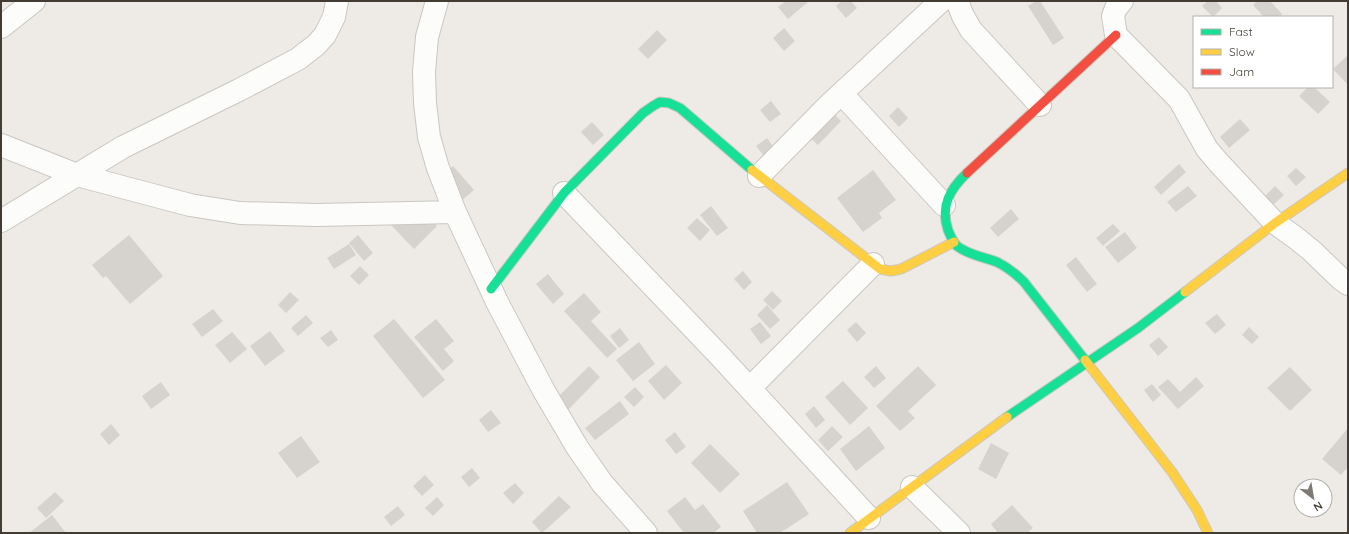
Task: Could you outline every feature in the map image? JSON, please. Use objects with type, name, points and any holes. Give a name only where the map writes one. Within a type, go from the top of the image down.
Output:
[{"type":"street","points":[[1,27],[34,1]]},
{"type":"street","points":[[1,221],[123,147],[298,59],[316,45],[325,35],[334,17],[337,1]]},
{"type":"street","points":[[437,1],[428,37],[424,72],[425,103],[429,137],[438,168],[455,212],[491,289],[544,391],[577,447],[602,483],[646,533]]},
{"type":"street","points":[[759,176],[842,94],[941,1]]},
{"type":"street","points":[[957,1],[971,30],[1040,105]]},
{"type":"street","points":[[1122,1],[1116,8],[1113,16],[1116,35],[1179,99],[1207,149],[1275,223],[1312,251],[1348,284]]},
{"type":"street","points":[[1116,35],[957,182],[950,191],[944,205],[945,220],[954,242],[962,248],[1002,265],[1024,282],[1172,472],[1198,510],[1208,533]]},
{"type":"street","points":[[842,94],[944,205]]},
{"type":"street","points":[[491,289],[564,194],[643,113],[655,103],[668,102],[680,108],[759,176],[880,269],[890,271],[901,269],[954,242]]},
{"type":"street","points":[[1,145],[77,175],[190,206],[240,213],[317,215],[455,212]]},
{"type":"street","points":[[850,533],[1015,411],[1088,363],[1179,298],[1275,223],[1348,173]]},
{"type":"street","points":[[564,194],[718,354],[869,518]]},
{"type":"street","points":[[750,388],[873,264]]},
{"type":"street","points":[[912,487],[959,533]]},
{"type":"building","points":[[786,1],[809,1],[788,19],[778,7]]},
{"type":"building","points":[[842,1],[851,1],[857,8],[846,18],[836,6]]},
{"type":"building","points":[[1036,1],[1040,1],[1064,38],[1053,45],[1028,6]]},
{"type":"building","points":[[1208,1],[1216,1],[1222,8],[1214,16],[1212,16],[1202,6]]},
{"type":"building","points":[[1257,1],[1270,1],[1282,14],[1281,16],[1263,16],[1253,5]]},
{"type":"building","points":[[784,28],[795,41],[784,51],[773,38]]},
{"type":"building","points":[[657,30],[667,40],[648,59],[638,49]]},
{"type":"building","points":[[1348,55],[1348,85],[1333,69]]},
{"type":"building","points":[[1307,88],[1315,88],[1330,102],[1318,114],[1299,96]]},
{"type":"building","points":[[771,101],[781,114],[770,122],[760,110]]},
{"type":"building","points":[[898,107],[908,118],[899,127],[889,116]]},
{"type":"building","points":[[829,109],[841,121],[818,145],[806,134]]},
{"type":"building","points":[[1240,119],[1250,130],[1229,148],[1220,137]]},
{"type":"building","points":[[592,122],[604,135],[593,145],[581,132]]},
{"type":"building","points":[[767,138],[774,148],[764,156],[756,146]]},
{"type":"building","points":[[1179,164],[1186,172],[1161,195],[1154,187]]},
{"type":"building","points":[[453,166],[474,190],[453,208],[433,184]]},
{"type":"building","points":[[1296,168],[1306,177],[1296,186],[1287,176]]},
{"type":"building","points":[[873,170],[896,200],[879,213],[882,218],[863,232],[837,198]]},
{"type":"building","points":[[1188,186],[1197,196],[1176,212],[1167,202]]},
{"type":"building","points":[[1275,186],[1284,195],[1272,206],[1264,197]]},
{"type":"building","points":[[413,201],[437,226],[414,249],[390,224]]},
{"type":"building","points":[[711,206],[728,228],[717,236],[700,215]]},
{"type":"building","points":[[1011,209],[1019,219],[998,237],[990,228]]},
{"type":"building","points":[[697,218],[710,230],[700,241],[687,228]]},
{"type":"building","points":[[1113,224],[1120,231],[1103,246],[1096,238]]},
{"type":"building","points":[[1125,232],[1137,248],[1118,263],[1105,247]]},
{"type":"building","points":[[129,235],[163,276],[130,304],[106,276],[103,278],[92,265]]},
{"type":"building","points":[[358,235],[373,253],[364,261],[349,243]]},
{"type":"building","points":[[349,244],[356,255],[334,269],[327,258]]},
{"type":"building","points":[[1076,257],[1097,284],[1087,292],[1066,265]]},
{"type":"building","points":[[360,266],[369,275],[359,285],[350,276]]},
{"type":"building","points":[[743,271],[752,282],[744,290],[734,279]]},
{"type":"building","points":[[548,274],[564,294],[553,304],[536,284]]},
{"type":"building","points":[[772,291],[782,301],[773,310],[763,300]]},
{"type":"building","points":[[290,292],[299,300],[286,313],[278,305]]},
{"type":"building","points":[[584,293],[601,312],[591,321],[617,349],[607,358],[564,311]]},
{"type":"building","points":[[767,305],[780,320],[770,329],[757,315]]},
{"type":"building","points":[[213,309],[223,321],[202,337],[192,324]]},
{"type":"building","points":[[1217,314],[1226,325],[1215,334],[1205,323]]},
{"type":"building","points":[[306,315],[313,323],[298,336],[291,328]]},
{"type":"building","points":[[394,319],[445,380],[423,398],[373,336]]},
{"type":"building","points":[[436,319],[454,341],[444,349],[454,361],[443,371],[414,337]]},
{"type":"building","points":[[760,322],[771,336],[761,344],[750,329]]},
{"type":"building","points":[[856,322],[866,333],[857,342],[847,330]]},
{"type":"building","points":[[1249,327],[1259,337],[1252,344],[1242,335]]},
{"type":"building","points":[[620,328],[629,340],[619,348],[610,336]]},
{"type":"building","points":[[331,330],[338,340],[328,347],[320,338]]},
{"type":"building","points":[[270,331],[285,351],[265,366],[250,346]]},
{"type":"building","points":[[232,332],[247,349],[230,363],[215,345]]},
{"type":"building","points":[[1159,337],[1168,347],[1158,356],[1149,345]]},
{"type":"building","points":[[639,342],[655,364],[633,381],[616,360]]},
{"type":"building","points":[[666,365],[682,383],[664,400],[648,381]]},
{"type":"building","points":[[589,366],[600,377],[568,410],[556,399]]},
{"type":"building","points":[[876,366],[886,378],[874,388],[864,377]]},
{"type":"building","points":[[918,366],[936,385],[908,411],[915,418],[900,431],[876,406]]},
{"type":"building","points":[[1290,367],[1312,390],[1290,411],[1267,388]]},
{"type":"building","points":[[1196,377],[1204,386],[1178,409],[1158,387],[1168,379],[1180,392]]},
{"type":"building","points":[[843,381],[868,408],[850,425],[825,397]]},
{"type":"building","points":[[161,382],[170,395],[151,409],[142,396]]},
{"type":"building","points":[[1152,384],[1161,395],[1153,402],[1144,390]]},
{"type":"building","points":[[635,387],[644,397],[634,407],[624,397]]},
{"type":"building","points":[[620,401],[629,414],[595,440],[585,428]]},
{"type":"building","points":[[814,406],[825,420],[816,428],[805,414]]},
{"type":"building","points":[[491,410],[501,423],[488,432],[479,420]]},
{"type":"building","points":[[111,424],[120,435],[109,445],[100,434]]},
{"type":"building","points":[[832,426],[843,437],[828,451],[818,440]]},
{"type":"building","points":[[869,426],[885,448],[856,471],[840,449]]},
{"type":"building","points":[[1348,428],[1348,467],[1341,475],[1322,459]]},
{"type":"building","points":[[675,432],[686,447],[676,454],[665,440]]},
{"type":"building","points":[[301,436],[320,462],[297,478],[278,453]]},
{"type":"building","points":[[991,443],[1009,453],[996,479],[978,469]]},
{"type":"building","points":[[710,444],[740,474],[720,493],[691,463]]},
{"type":"building","points":[[472,468],[480,478],[469,487],[461,477]]},
{"type":"building","points":[[425,475],[434,485],[422,496],[413,486]]},
{"type":"building","points":[[787,482],[809,514],[780,533],[757,533],[743,511]]},
{"type":"building","points":[[515,483],[524,493],[513,504],[503,493]]},
{"type":"building","points":[[55,492],[64,501],[46,518],[37,508]]},
{"type":"building","points":[[559,496],[571,507],[542,533],[532,522]]},
{"type":"building","points":[[437,497],[444,505],[433,516],[425,508]]},
{"type":"building","points":[[685,497],[695,510],[703,504],[721,527],[713,533],[684,533],[667,511]]},
{"type":"building","points":[[1012,505],[1033,528],[1027,533],[998,533],[991,524]]},
{"type":"building","points":[[398,506],[405,515],[391,526],[384,517]]},
{"type":"building","points":[[52,515],[66,533],[29,533]]},
{"type":"traffic: fast","points":[[491,289],[564,193],[643,113],[660,102],[669,103],[680,108],[752,170]]},
{"type":"traffic: fast","points":[[967,173],[951,192],[946,206],[946,221],[954,243],[966,252],[997,262],[1018,276],[1085,360]]},
{"type":"traffic: fast","points":[[1007,417],[1138,328],[1185,292]]},
{"type":"traffic: slow","points":[[752,170],[880,269],[891,271],[901,269],[954,242]]},
{"type":"traffic: slow","points":[[1185,292],[1275,223],[1348,173]]},
{"type":"traffic: slow","points":[[1085,360],[1172,472],[1197,510],[1208,533]]},
{"type":"traffic: slow","points":[[850,533],[1007,417]]},
{"type":"traffic: jam","points":[[967,173],[1116,35]]}]
